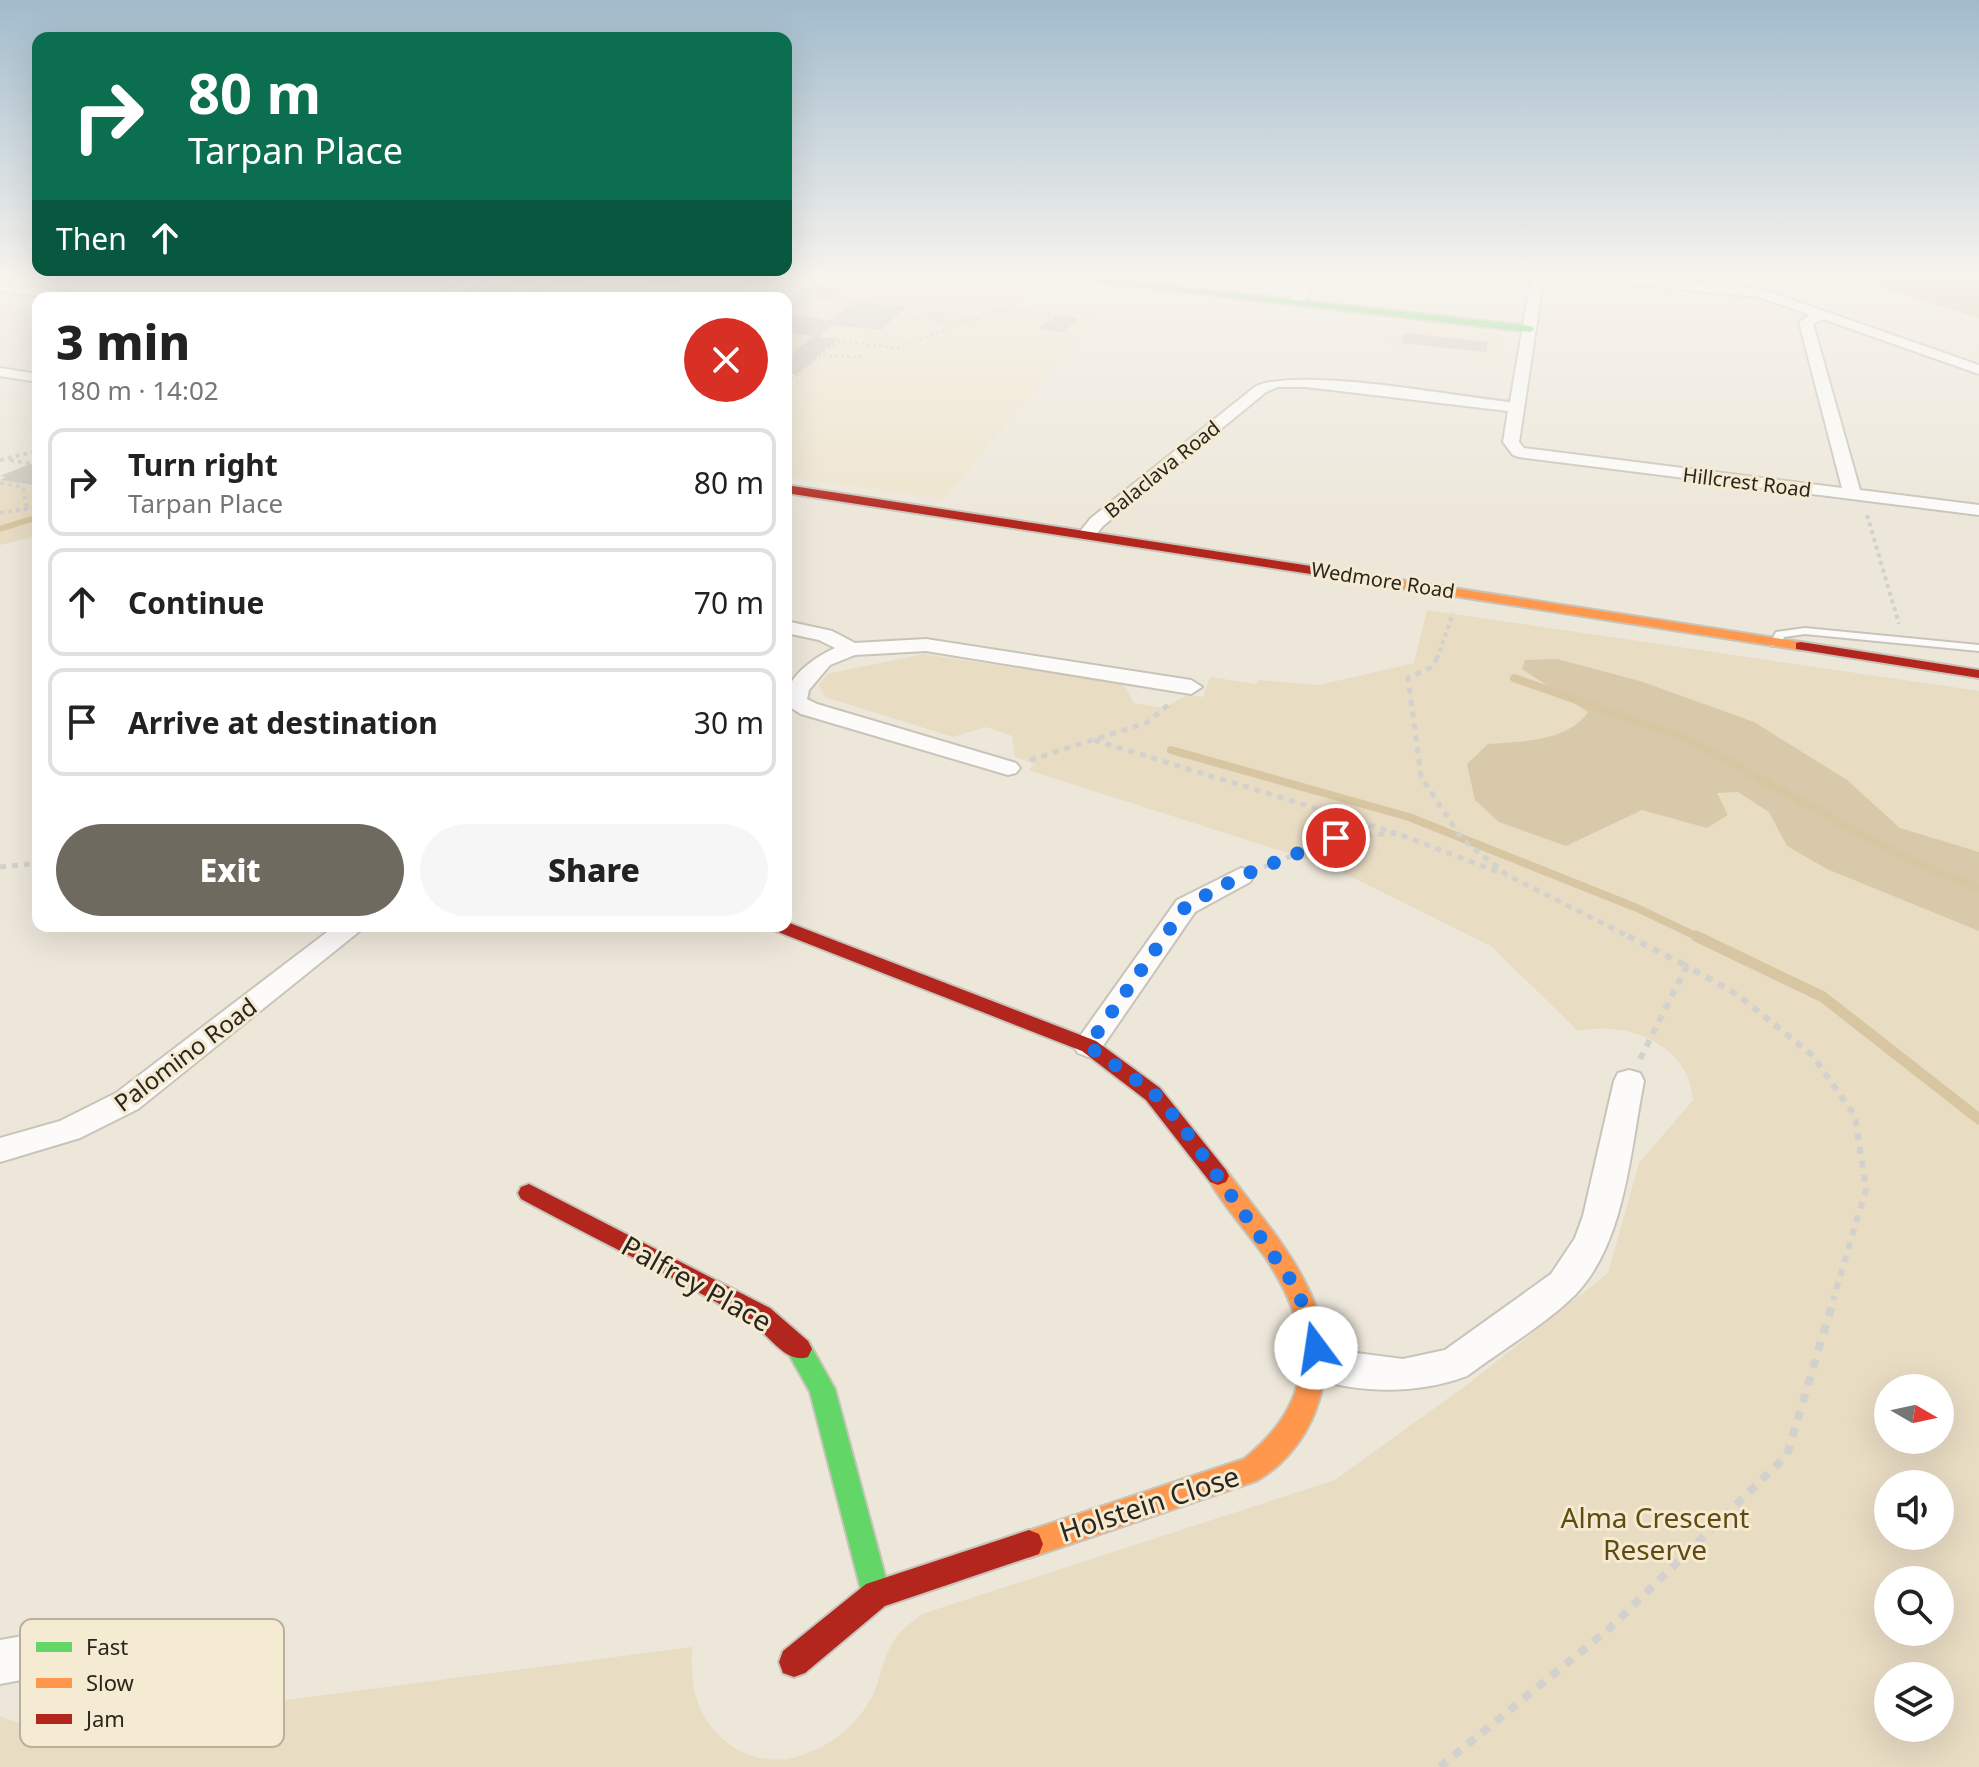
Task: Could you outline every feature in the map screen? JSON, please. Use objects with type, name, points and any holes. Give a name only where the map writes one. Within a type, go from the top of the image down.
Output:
[{"type":"street","points":[[1518,408],[1526,356]]},
{"type":"street","points":[[1816,356],[1858,496]]},
{"type":"street","points":[[1942,356],[1979,370]]},
{"type":"street","points":[[0,372],[32,377]]},
{"type":"street","name":"Balaclava Road","points":[[1087,534],[1097,522],[1270,384],[1306,383],[1518,408]]},
{"type":"street","name":"Hillcrest Road","points":[[1518,408],[1511,442],[1516,450],[1542,457],[1979,510]]},
{"type":"street","name":"Wedmore Road","points":[[792,490],[1979,674]]},
{"type":"street","points":[[792,628],[825,635],[851,649]]},
{"type":"street","points":[[1008,768],[809,709],[796,701],[798,689],[823,661],[851,649],[926,645],[1191,687]]},
{"type":"street","points":[[1088,1046],[1186,906],[1241,876]]},
{"type":"street","name":"Holstein Close","points":[[792,931],[1088,1046],[1152,1091],[1180,1123],[1295,1286],[1314,1331],[1317,1364],[1315,1385],[1295,1428],[1279,1449],[1245,1473],[876,1594],[794,1662]]},
{"type":"street","name":"Palomino Road","points":[[0,1150],[69,1130],[127,1101],[345,932]]},
{"type":"street","points":[[1317,1364],[1403,1375],[1454,1365],[1563,1284],[1590,1244],[1600,1216],[1629,1081]]},
{"type":"street","name":"Palfrey Place","points":[[529,1193],[761,1315],[798,1346],[822,1389],[876,1594]]},
{"type":"street","points":[[0,1662],[20,1658]]},
{"type":"lane","points":[[1776,644],[1780,634],[1793,631],[1979,648]]},
{"type":"path","points":[[792,378],[821,356]]},
{"type":"path","points":[[840,356],[862,357]]},
{"type":"path","points":[[3,459],[32,452]]},
{"type":"path","points":[[3,459],[32,464]]},
{"type":"path","points":[[0,483],[23,487],[27,508]]},
{"type":"path","points":[[1858,496],[1904,641]]},
{"type":"path","points":[[0,513],[32,508]]},
{"type":"path","points":[[1456,604],[1434,666],[1408,678],[1421,777],[1462,839],[1507,875]]},
{"type":"path","points":[[1008,768],[1146,723],[1191,687]]},
{"type":"path","points":[[1094,740],[1396,833],[1507,875],[1738,995],[1812,1055],[1855,1116],[1866,1189],[1787,1455],[1610,1628],[1440,1767]]},
{"type":"path","points":[[1241,876],[1336,838],[1396,833]]},
{"type":"path","points":[[0,867],[32,864]]},
{"type":"path","points":[[1629,1081],[1687,966]]},
{"type":"shaded area","points":[[792,356],[1064,356],[943,499],[792,477]]},
{"type":"shaded area","points":[[1557,659],[1640,681],[1754,722],[1847,780],[1900,828],[1979,852],[1979,931],[1827,869],[1787,846],[1769,812],[1738,792],[1717,793],[1728,815],[1707,828],[1642,810],[1566,846],[1499,822],[1475,800],[1467,764],[1488,744],[1556,735],[1579,722],[1588,712],[1522,669],[1525,660]]},
{"type":"green space","points":[[0,480],[32,486],[32,537],[0,545]]},
{"type":"green space","name":"Alma Crescent Reserve","points":[[1427,610],[1979,691],[1979,1767],[0,1767],[0,1716],[20,1724],[20,1747],[284,1747],[284,1700],[692,1647],[692,1675],[697,1701],[718,1734],[741,1752],[756,1757],[780,1760],[801,1756],[827,1744],[860,1715],[875,1690],[891,1645],[922,1614],[1335,1480],[1472,1381],[1608,1273],[1639,1163],[1693,1100],[1681,1064],[1668,1051],[1636,1033],[1617,1029],[1578,1031],[1491,946],[1331,867],[1028,770],[1034,764],[1015,757],[1012,736],[986,727],[953,737],[825,697],[819,685],[827,674],[923,654],[1123,684],[1134,703],[1163,708],[1188,695],[1203,697],[1210,677],[1256,684],[1259,680],[1319,685],[1414,663]]},
{"type":"building","points":[[792,356],[818,356],[796,375],[792,374]]},
{"type":"building","points":[[32,463],[32,485],[0,480],[6,477],[0,476]]},
{"type":"waterway","points":[[0,529],[32,519]]},
{"type":"waterway","points":[[1514,678],[1687,739],[1907,859],[1979,888]]},
{"type":"waterway","points":[[1171,750],[1409,817],[1637,908],[1700,938]]},
{"type":"waterway","points":[[1696,936],[1823,997],[1979,1119]]},
{"type":"traffic: fast","points":[[799,1349],[822,1389],[876,1594]]},
{"type":"traffic: slow","points":[[1330,573],[1801,646]]},
{"type":"traffic: slow","points":[[1029,1544],[1246,1472],[1273,1452],[1289,1435],[1301,1415],[1309,1394],[1314,1348],[1303,1302],[1275,1252],[1218,1176]]},
{"type":"traffic: jam","points":[[792,490],[1330,573]]},
{"type":"traffic: jam","points":[[1801,646],[1979,674]]},
{"type":"traffic: jam","points":[[792,931],[1089,1046],[1153,1094],[1218,1176]]},
{"type":"traffic: jam","points":[[529,1193],[761,1315],[799,1349]]},
{"type":"traffic: jam","points":[[794,1662],[876,1594],[1029,1544]]},
{"type":"route","points":[[1316,1348],[1314,1331],[1295,1286],[1180,1123],[1152,1091],[1088,1046],[1186,906],[1241,876],[1336,838]]}]
